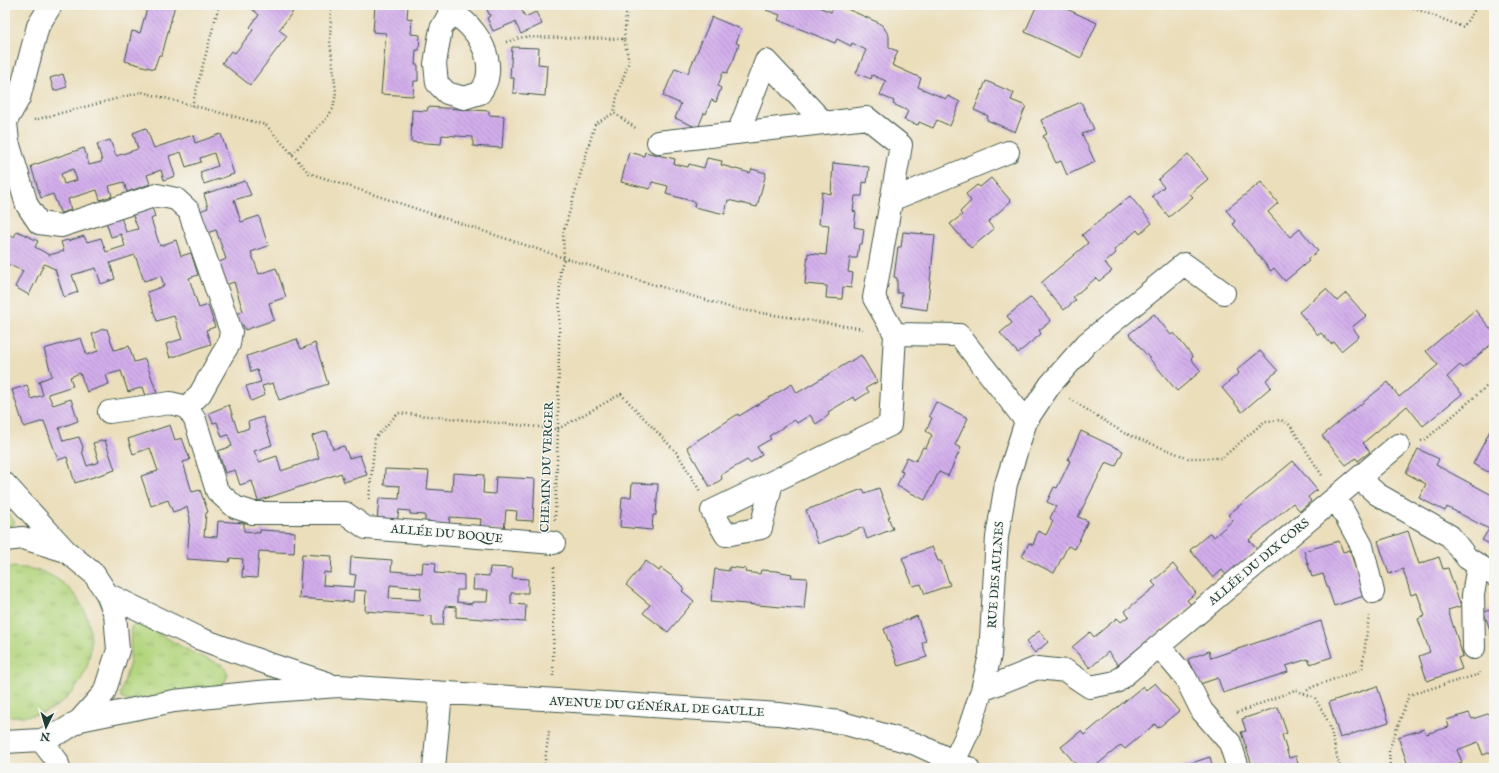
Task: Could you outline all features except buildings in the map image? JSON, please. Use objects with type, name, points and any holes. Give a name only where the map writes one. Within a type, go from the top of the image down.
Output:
[{"type":"street","points":[[51,5],[38,26],[18,98],[6,123],[8,142],[27,205],[39,223],[61,226],[157,195],[176,199],[189,211],[230,331],[228,344],[200,394],[187,406]]},
{"type":"street","points":[[449,9],[463,20],[475,33],[484,48],[489,63],[487,80],[480,93],[464,98],[447,93],[437,83],[435,64],[441,29],[449,9]]},
{"type":"street","points":[[738,133],[766,61],[824,123]]},
{"type":"street","points":[[658,142],[867,118],[901,145],[874,298],[895,334],[890,425],[772,482],[712,511],[726,535],[761,528],[772,482]]},
{"type":"street","points":[[891,200],[1008,152]]},
{"type":"street","name":"RUE DES AULNES","points":[[958,766],[982,690],[990,655],[997,537],[1006,484],[1026,421],[1050,385],[1087,343],[1184,264],[1224,293]]},
{"type":"street","points":[[895,334],[959,335],[1026,421]]},
{"type":"street","points":[[109,412],[170,403],[187,406]]},
{"type":"street","points":[[187,406],[194,420],[217,491],[235,507],[252,513],[345,513],[366,528]]},
{"type":"street","name":"ALLÉE DU DIX CORS","points":[[982,690],[1037,668],[1066,671],[1090,687],[1116,682],[1398,445]]},
{"type":"street","points":[[1359,478],[1377,494],[1450,536],[1467,558],[1486,570],[1473,595],[1474,648]]},
{"type":"street","points":[[5,484],[66,551],[94,574],[107,594],[115,614],[118,650],[104,692],[80,720],[63,731],[41,740],[5,742]]},
{"type":"street","points":[[1336,498],[1362,546],[1373,592]]},
{"type":"street","name":"ALLÉE DU BOQUE","points":[[366,528],[554,543]]},
{"type":"street","points":[[5,540],[23,538],[66,551]]},
{"type":"street","name":"AVENUE DU GÉNÉRAL DE GAULLE","points":[[107,594],[198,638],[269,664],[338,686]]},
{"type":"street","points":[[1159,646],[1185,677],[1202,711],[1230,743],[1238,768]]},
{"type":"street","name":"AVENUE DU GÉNÉRAL DE GAULLE","points":[[80,720],[174,701],[258,692],[338,686],[779,714],[839,722],[916,744],[958,766]]},
{"type":"street","points":[[434,768],[441,693]]},
{"type":"street","points":[[41,740],[57,761],[59,768]]},
{"type":"path","points":[[192,106],[219,5]]},
{"type":"path","points":[[292,154],[326,119],[333,109],[336,92],[330,41],[331,5]]},
{"type":"path","points":[[627,5],[624,39],[629,61],[617,96],[614,113],[658,142]]},
{"type":"path","points":[[1406,5],[1463,26],[1478,5]]},
{"type":"path","points":[[484,48],[523,37],[624,39]]},
{"type":"path","points":[[6,123],[30,121],[142,92],[266,125],[309,173],[564,258],[736,309],[895,334]]},
{"type":"path","name":"CHEMIN DU VERGER","points":[[553,676],[554,543],[558,429],[560,271],[564,258],[563,234],[595,124],[614,113]]},
{"type":"path","points":[[1398,445],[1425,440],[1494,380]]},
{"type":"path","points":[[1050,385],[1124,433],[1188,458],[1222,458],[1265,421],[1281,420],[1290,425],[1336,498]]},
{"type":"path","points":[[366,528],[375,438],[398,413],[558,429],[621,394],[677,453],[712,511]]},
{"type":"path","points":[[1303,693],[1312,687],[1362,669],[1373,592]]},
{"type":"path","points":[[1390,768],[1389,750],[1409,695],[1480,674],[1474,648]]},
{"type":"path","points":[[1212,723],[1295,690],[1315,698],[1329,723],[1339,765],[1344,768]]},
{"type":"path","points":[[544,768],[550,731]]},
{"type":"green space","points":[[5,509],[14,521],[14,524],[5,529]]},
{"type":"green space","points":[[5,568],[27,568],[43,572],[63,583],[77,598],[86,616],[91,636],[90,656],[83,675],[72,693],[49,710],[24,716],[5,716]]},
{"type":"green space","points":[[136,623],[140,623],[195,654],[223,665],[228,674],[225,682],[221,686],[128,701],[123,699],[121,697],[121,692],[130,662],[131,627]]}]
